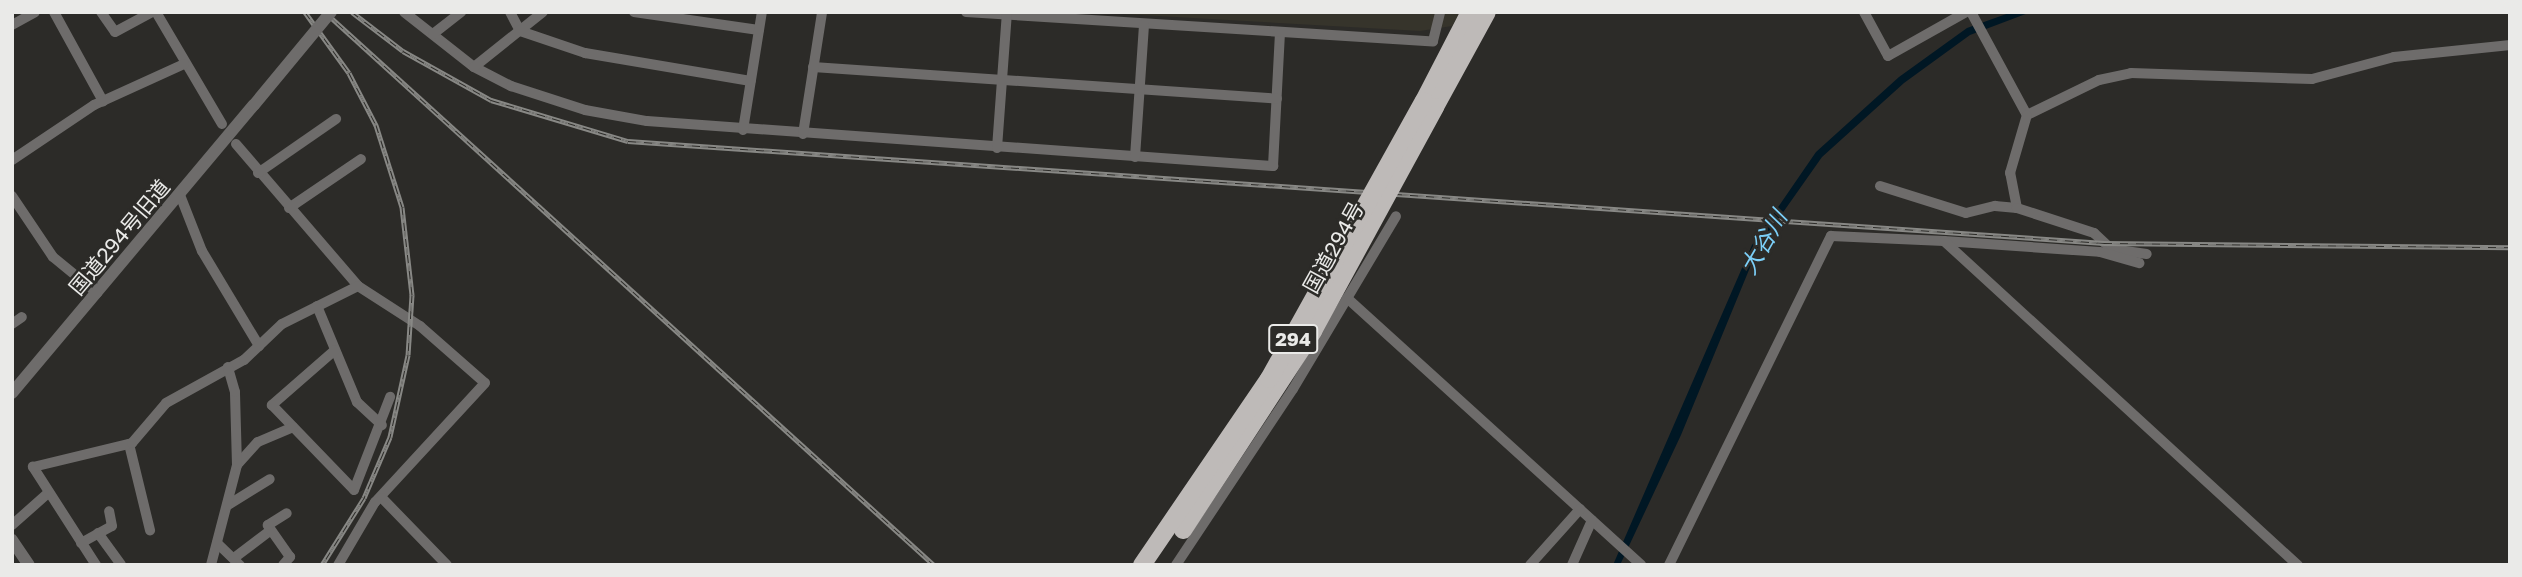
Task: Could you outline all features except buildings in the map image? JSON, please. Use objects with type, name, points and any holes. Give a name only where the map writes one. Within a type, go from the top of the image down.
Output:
[{"type":"highway","name":"国道294号","points":[[1157,565],[1286,374],[1429,104],[1470,12]]},
{"type":"highway","name":"国道294号","points":[[1142,565],[1276,368],[1429,104],[1487,12]]},
{"type":"street","points":[[12,25],[35,12]]},
{"type":"street","points":[[54,12],[103,101]]},
{"type":"street","points":[[101,12],[115,32],[154,12],[222,124]]},
{"type":"street","name":"国道294号旧道","points":[[12,393],[331,12]]},
{"type":"street","points":[[404,12],[474,67],[585,110],[743,130],[1273,166],[1280,33]]},
{"type":"street","points":[[433,34],[461,12]]},
{"type":"street","points":[[510,12],[520,31],[607,59],[751,81]]},
{"type":"street","points":[[474,67],[544,12]]},
{"type":"street","points":[[634,12],[759,30]]},
{"type":"street","points":[[743,130],[762,12]]},
{"type":"street","points":[[803,134],[822,12]]},
{"type":"street","points":[[967,12],[1433,41],[1440,12]]},
{"type":"street","points":[[1864,12],[1888,56],[1970,14],[2027,115],[2010,173],[2017,208]]},
{"type":"street","points":[[998,148],[1007,14]]},
{"type":"street","points":[[1135,157],[1144,24]]},
{"type":"street","points":[[2027,115],[2099,79],[2130,74],[2312,79],[2394,57],[2510,45]]},
{"type":"street","points":[[12,160],[103,101],[184,64]]},
{"type":"street","points":[[813,67],[1277,99]]},
{"type":"street","points":[[258,173],[336,120]]},
{"type":"street","points":[[236,144],[258,173],[358,286],[421,326],[485,383],[382,498],[338,565]]},
{"type":"street","points":[[289,208],[361,159]]},
{"type":"street","points":[[1880,186],[1966,213],[1995,205],[2017,208],[2094,233],[2111,249],[2147,254]]},
{"type":"street","points":[[180,195],[202,251],[259,346]]},
{"type":"street","points":[[12,196],[53,257],[97,293]]},
{"type":"street","points":[[1176,565],[1347,298],[1396,216]]},
{"type":"street","points":[[1669,565],[1824,243],[1831,236],[2100,252],[2139,264]]},
{"type":"street","points":[[1944,241],[2298,565]]},
{"type":"street","points":[[96,565],[47,494],[33,467],[129,443],[166,403],[259,346],[282,324],[358,286]]},
{"type":"street","points":[[1347,298],[1641,565]]},
{"type":"street","points":[[317,306],[358,402],[382,425]]},
{"type":"street","points":[[12,324],[22,317]]},
{"type":"street","points":[[335,350],[272,405],[354,489],[382,425],[390,397]]},
{"type":"street","points":[[211,565],[237,465],[235,392],[228,367]]},
{"type":"street","points":[[237,465],[258,442],[293,427]]},
{"type":"street","points":[[129,443],[150,530]]},
{"type":"street","points":[[228,505],[270,479]]},
{"type":"street","points":[[12,525],[47,494]]},
{"type":"street","points":[[382,498],[447,565]]},
{"type":"street","points":[[1530,565],[1580,509]]},
{"type":"street","points":[[81,543],[112,526],[109,511]]},
{"type":"street","points":[[283,565],[290,557],[268,525],[287,513]]},
{"type":"street","points":[[1573,565],[1597,524]]},
{"type":"street","points":[[217,543],[237,561],[271,530]]},
{"type":"street","points":[[99,533],[121,565]]},
{"type":"street","points":[[12,540],[29,565]]},
{"type":"shaded area","points":[[1088,12],[1460,12],[1452,26],[1420,31]]},
{"type":"water","points":[[2012,12],[2031,12],[1970,35],[1904,83],[1822,157],[1758,248],[1681,435],[1620,565],[1613,565],[1752,245],[1816,152],[1899,77],[1967,28]]},
{"type":"railway","points":[[305,12],[349,73],[376,125],[402,207],[412,295],[408,355],[390,437],[364,498],[322,565]]},
{"type":"railway","points":[[325,12],[934,565]]},
{"type":"railway","points":[[352,12],[403,51],[491,100],[628,141],[2104,243],[2510,247]]},
{"type":"water label","name":"大谷川","points":[[1763,242]]}]
